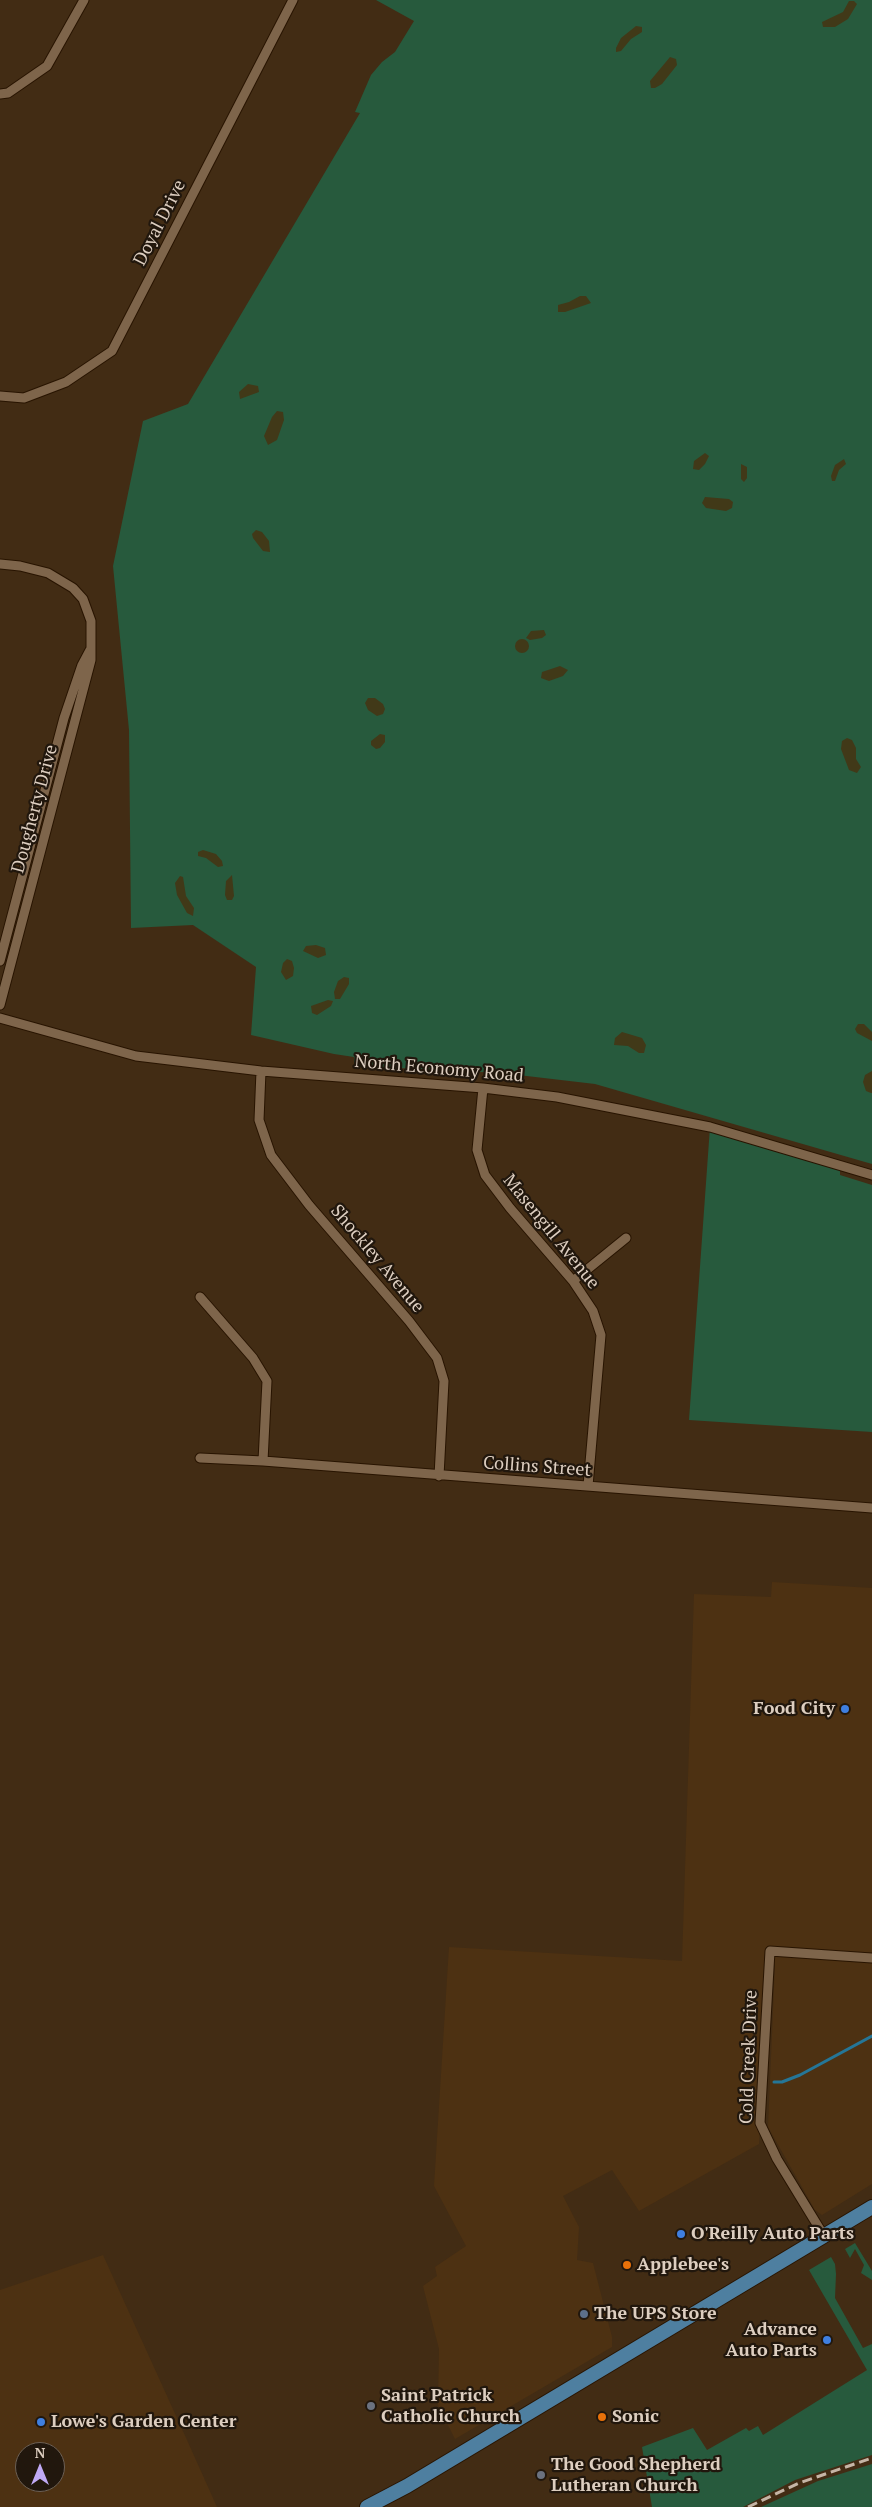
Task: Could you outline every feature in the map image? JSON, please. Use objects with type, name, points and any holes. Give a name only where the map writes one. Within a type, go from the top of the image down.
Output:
[{"type":"main road","points":[[367,2507],[407,2486],[872,2206]]},
{"type":"street","points":[[0,94],[8,93],[47,66],[84,0]]},
{"type":"street","name":"Doyal Drive","points":[[0,396],[24,398],[66,382],[112,351],[293,0]]},
{"type":"street","name":"Dougherty Drive","points":[[0,564],[20,566],[48,573],[73,588],[84,599],[91,621],[90,666],[0,1005]]},
{"type":"street","name":"Dougherty Drive","points":[[0,961],[70,699],[82,665],[90,650]]},
{"type":"street","points":[[21,879],[33,882]]},
{"type":"street","name":"North Economy Road","points":[[0,1018],[136,1056],[261,1071],[483,1088],[557,1097],[710,1127],[872,1175]]},
{"type":"street","name":"Shockley Avenue","points":[[261,1071],[259,1120],[271,1155],[310,1205],[409,1321],[437,1358],[444,1381],[439,1476]]},
{"type":"street","name":"Masengill Avenue","points":[[483,1088],[477,1150],[485,1175],[535,1238],[573,1281],[593,1310],[601,1335],[588,1486]]},
{"type":"street","points":[[573,1281],[626,1238]]},
{"type":"street","points":[[200,1297],[252,1358],[267,1381],[263,1461]]},
{"type":"street","name":"Collins Street","points":[[200,1458],[263,1461],[872,1508]]},
{"type":"street","name":"Cold Creek Drive","points":[[824,2236],[772,2151],[760,2123],[770,1951],[872,1958]]},
{"type":"shaded area","points":[[772,1582],[872,1588],[872,2184],[822,2215],[815,2210],[768,2127],[775,1965],[769,1964],[759,2144],[639,2211],[612,2170],[563,2196],[579,2227],[577,2260],[593,2263],[612,2337],[612,2347],[455,2439],[438,2405],[439,2349],[423,2286],[437,2276],[435,2267],[466,2246],[434,2186],[449,1947],[682,1961],[694,1594],[771,1597]]},
{"type":"shaded area","points":[[103,2255],[217,2507],[0,2507],[0,2290]]},
{"type":"green space","points":[[376,0],[872,0],[872,1164],[595,1084],[501,1073],[358,1066],[354,1064],[354,1057],[251,1035],[256,967],[193,925],[131,928],[129,730],[113,566],[143,421],[188,404],[360,113],[355,112],[371,75],[382,62],[395,52],[414,21]]},
{"type":"green space","points":[[710,1127],[840,1166],[840,1175],[872,1185],[872,1432],[689,1420]]},
{"type":"green space","points":[[855,2243],[872,2271],[872,2280],[861,2273],[864,2265],[855,2249],[850,2258],[845,2249]]},
{"type":"green space","points":[[831,2257],[835,2264],[836,2274],[835,2298],[863,2348],[872,2344],[872,2455],[795,2480],[743,2507],[652,2507],[642,2447],[693,2428],[707,2450],[746,2428],[749,2431],[758,2426],[763,2435],[867,2370],[809,2270]]},
{"type":"green space","points":[[872,2464],[872,2507],[761,2507],[818,2481]]},
{"type":"sand","points":[[849,1],[854,1],[857,4],[848,19],[835,27],[823,27],[822,22],[843,12]]},
{"type":"sand","points":[[636,26],[642,27],[642,32],[631,39],[621,51],[616,52],[621,38]]},
{"type":"sand","points":[[670,57],[676,59],[677,65],[662,84],[651,88],[650,81]]},
{"type":"sand","points":[[580,296],[586,296],[591,303],[565,312],[558,312],[558,305]]},
{"type":"sand","points":[[248,384],[258,386],[259,392],[240,399],[239,392]]},
{"type":"sand","points":[[277,411],[283,412],[284,420],[277,440],[268,445],[264,436],[272,417]]},
{"type":"sand","points":[[705,453],[709,456],[705,464],[699,470],[693,469],[694,461]]},
{"type":"sand","points":[[844,459],[846,464],[839,470],[835,481],[832,481],[831,476],[835,465]]},
{"type":"sand","points":[[741,464],[747,467],[747,478],[744,482],[741,479]]},
{"type":"sand","points":[[705,497],[729,499],[733,502],[732,508],[726,511],[706,508],[702,503]]},
{"type":"sand","points":[[256,530],[262,532],[269,541],[270,552],[263,551],[253,538],[252,534]]},
{"type":"sand","points":[[544,630],[546,635],[542,638],[530,640],[526,638],[531,631]]},
{"type":"sand","points":[[519,639],[525,639],[529,646],[525,653],[519,653],[515,649],[515,643]]},
{"type":"sand","points":[[560,666],[568,670],[563,676],[549,681],[541,678],[542,672]]},
{"type":"sand","points":[[368,698],[375,698],[383,704],[385,709],[383,714],[377,716],[368,710],[365,703]]},
{"type":"sand","points":[[380,734],[385,735],[385,742],[380,748],[376,749],[371,745],[371,741]]},
{"type":"sand","points":[[847,738],[852,740],[856,748],[856,759],[861,767],[857,773],[849,770],[841,749],[842,741]]},
{"type":"sand","points":[[203,850],[216,854],[222,861],[223,866],[218,867],[206,858],[198,856],[198,852]]},
{"type":"sand","points":[[232,875],[234,896],[232,900],[227,900],[225,895],[226,881]]},
{"type":"sand","points":[[180,876],[183,877],[186,896],[194,908],[193,916],[187,913],[177,895],[175,883]]},
{"type":"sand","points":[[316,945],[325,948],[326,955],[318,958],[303,951],[306,946]]},
{"type":"sand","points":[[287,959],[292,961],[294,968],[293,976],[286,980],[281,972],[283,963]]},
{"type":"sand","points":[[344,977],[349,978],[349,984],[340,999],[335,999],[334,992],[338,981]]},
{"type":"sand","points":[[328,1000],[333,1001],[331,1006],[317,1015],[312,1013],[311,1006]]},
{"type":"sand","points":[[858,1024],[864,1024],[872,1032],[872,1041],[857,1033],[855,1029]]},
{"type":"sand","points":[[622,1032],[642,1038],[646,1045],[644,1053],[639,1053],[628,1046],[614,1045],[615,1038]]},
{"type":"sand","points":[[872,1071],[871,1093],[866,1091],[863,1082],[865,1075]]},
{"type":"waterway","points":[[774,2082],[782,2082],[800,2075],[872,2036]]},
{"type":"railway","points":[[748,2507],[799,2483],[872,2458]]},
{"type":"place","name":"Food City","points":[[845,1709]]},
{"type":"place","name":"O'Reilly Auto Parts","points":[[681,2234]]},
{"type":"place","name":"Applebee's","points":[[627,2265]]},
{"type":"place","name":"The UPS Store","points":[[584,2314]]},
{"type":"place","name":"Advance Auto Parts","points":[[827,2340]]},
{"type":"place","name":"Saint Patrick Catholic Church","points":[[371,2406]]},
{"type":"place","name":"Sonic","points":[[602,2417]]},
{"type":"place","name":"Lowe's Garden Center","points":[[41,2422]]},
{"type":"place","name":"The Good Shepherd Lutheran Church","points":[[541,2475]]}]
